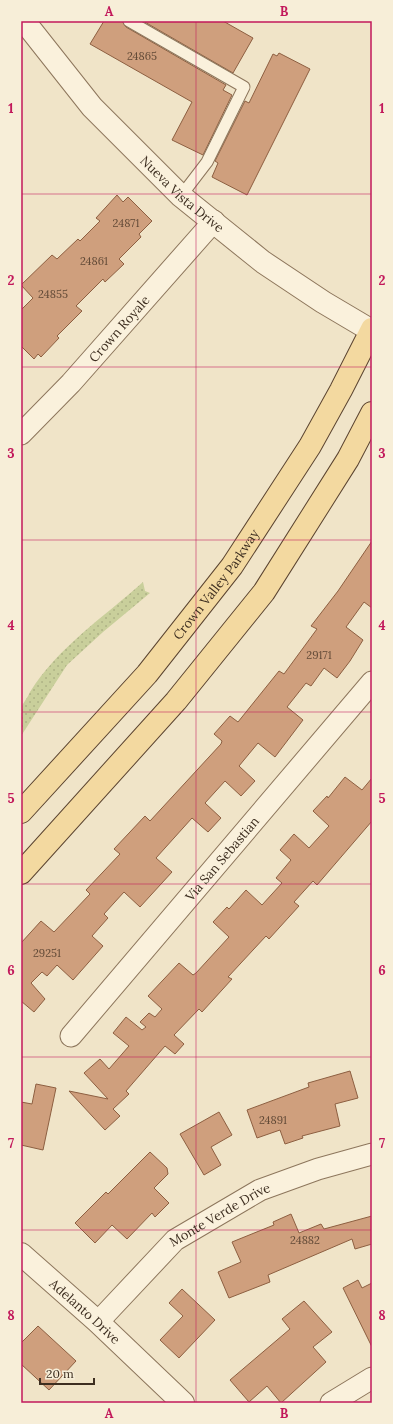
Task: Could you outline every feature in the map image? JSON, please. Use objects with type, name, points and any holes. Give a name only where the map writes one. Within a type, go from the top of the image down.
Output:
[{"type":"main road","name":"Crown Valley Parkway","points":[[21,812],[146,674],[232,566],[310,446],[372,330]]},
{"type":"main road","points":[[21,873],[176,701],[264,592],[348,459],[372,413]]},
{"type":"street","name":"Nueva Vista Drive","points":[[24,21],[92,107],[181,196],[214,221],[263,262],[323,302],[372,330]]},
{"type":"street","name":"Crown Royale","points":[[21,434],[70,383],[214,221]]},
{"type":"street","name":"Via San Sebastian","points":[[71,1036],[372,682]]},
{"type":"street","name":"Monte Verde Drive","points":[[98,1322],[175,1240],[260,1190],[318,1169],[372,1154]]},
{"type":"street","name":"Adelanto Drive","points":[[21,1254],[98,1322],[183,1403]]},
{"type":"street","points":[[331,1403],[372,1378]]},
{"type":"lane","points":[[129,21],[244,87],[207,162],[181,196]]},
{"type":"green space","points":[[143,582],[145,591],[150,593],[103,632],[67,665],[21,736],[21,708],[41,676],[82,633]]},
{"type":"building","points":[[104,21],[122,21],[126,27],[226,85],[223,90],[232,95],[203,155],[172,140],[192,102],[90,44]]},
{"type":"building","points":[[143,21],[223,21],[253,38],[233,73]]},
{"type":"building","points":[[279,53],[310,69],[247,195],[212,177],[218,163],[215,161],[245,101],[249,103],[273,54],[277,56]]},
{"type":"building","points":[[117,195],[123,202],[128,197],[152,221],[139,234],[141,237],[119,259],[124,264],[105,282],[103,279],[76,306],[82,311],[57,336],[59,338],[41,357],[38,354],[34,359],[21,346],[21,310],[33,298],[21,285],[52,255],[57,259],[78,239],[80,241],[100,221],[96,218]]},
{"type":"building","points":[[372,541],[372,608],[364,602],[346,627],[363,640],[350,661],[337,678],[324,668],[311,686],[306,683],[287,707],[303,720],[275,757],[258,743],[239,766],[255,781],[241,796],[225,781],[205,803],[221,818],[208,832],[192,818],[156,858],[172,872],[140,907],[124,892],[104,914],[108,918],[92,936],[103,946],[73,980],[57,965],[47,976],[42,972],[31,983],[45,999],[34,1012],[21,1001],[21,943],[41,921],[54,932],[90,894],[86,890],[120,854],[114,849],[145,816],[150,821],[221,744],[222,741],[214,734],[230,716],[238,722],[279,671],[284,674],[317,629],[311,626],[338,591]]},
{"type":"building","points":[[345,777],[362,790],[372,778],[372,821],[317,885],[313,881],[294,902],[299,906],[269,939],[266,936],[228,977],[232,979],[202,1012],[199,1009],[174,1035],[184,1044],[175,1054],[165,1046],[126,1091],[129,1094],[113,1109],[120,1116],[105,1130],[69,1091],[108,1099],[84,1073],[100,1059],[109,1069],[129,1046],[113,1033],[126,1017],[142,1030],[146,1027],[140,1022],[149,1013],[155,1017],[162,1009],[148,996],[179,963],[193,975],[196,973],[229,937],[213,922],[227,907],[229,909],[246,890],[262,905],[282,883],[276,878],[291,860],[280,850],[294,834],[309,848],[329,826],[313,811],[327,796],[328,798]]},
{"type":"building","points":[[350,1071],[358,1098],[335,1104],[340,1126],[302,1136],[303,1138],[285,1144],[280,1130],[257,1138],[247,1110],[309,1087],[308,1083]]},
{"type":"building","points":[[36,1084],[56,1088],[43,1150],[21,1145],[21,1102],[32,1104]]},
{"type":"building","points":[[219,1112],[232,1135],[211,1147],[221,1165],[204,1175],[180,1134]]},
{"type":"building","points":[[150,1152],[167,1168],[168,1174],[154,1188],[169,1203],[155,1217],[152,1213],[127,1239],[112,1225],[95,1243],[75,1223],[106,1192],[108,1194]]},
{"type":"building","points":[[291,1214],[299,1233],[321,1224],[324,1229],[372,1216],[372,1244],[355,1249],[352,1239],[268,1275],[270,1282],[229,1298],[218,1272],[241,1262],[232,1242],[274,1225],[273,1222]]},
{"type":"building","points":[[358,1280],[362,1288],[372,1283],[372,1347],[343,1288]]},
{"type":"building","points":[[182,1289],[215,1320],[179,1358],[160,1340],[183,1316],[169,1303]]},
{"type":"building","points":[[304,1301],[332,1332],[313,1347],[326,1362],[281,1403],[267,1386],[249,1402],[230,1380],[290,1329],[282,1319]]},
{"type":"building","points":[[38,1326],[76,1361],[49,1390],[21,1364],[21,1343]]}]
